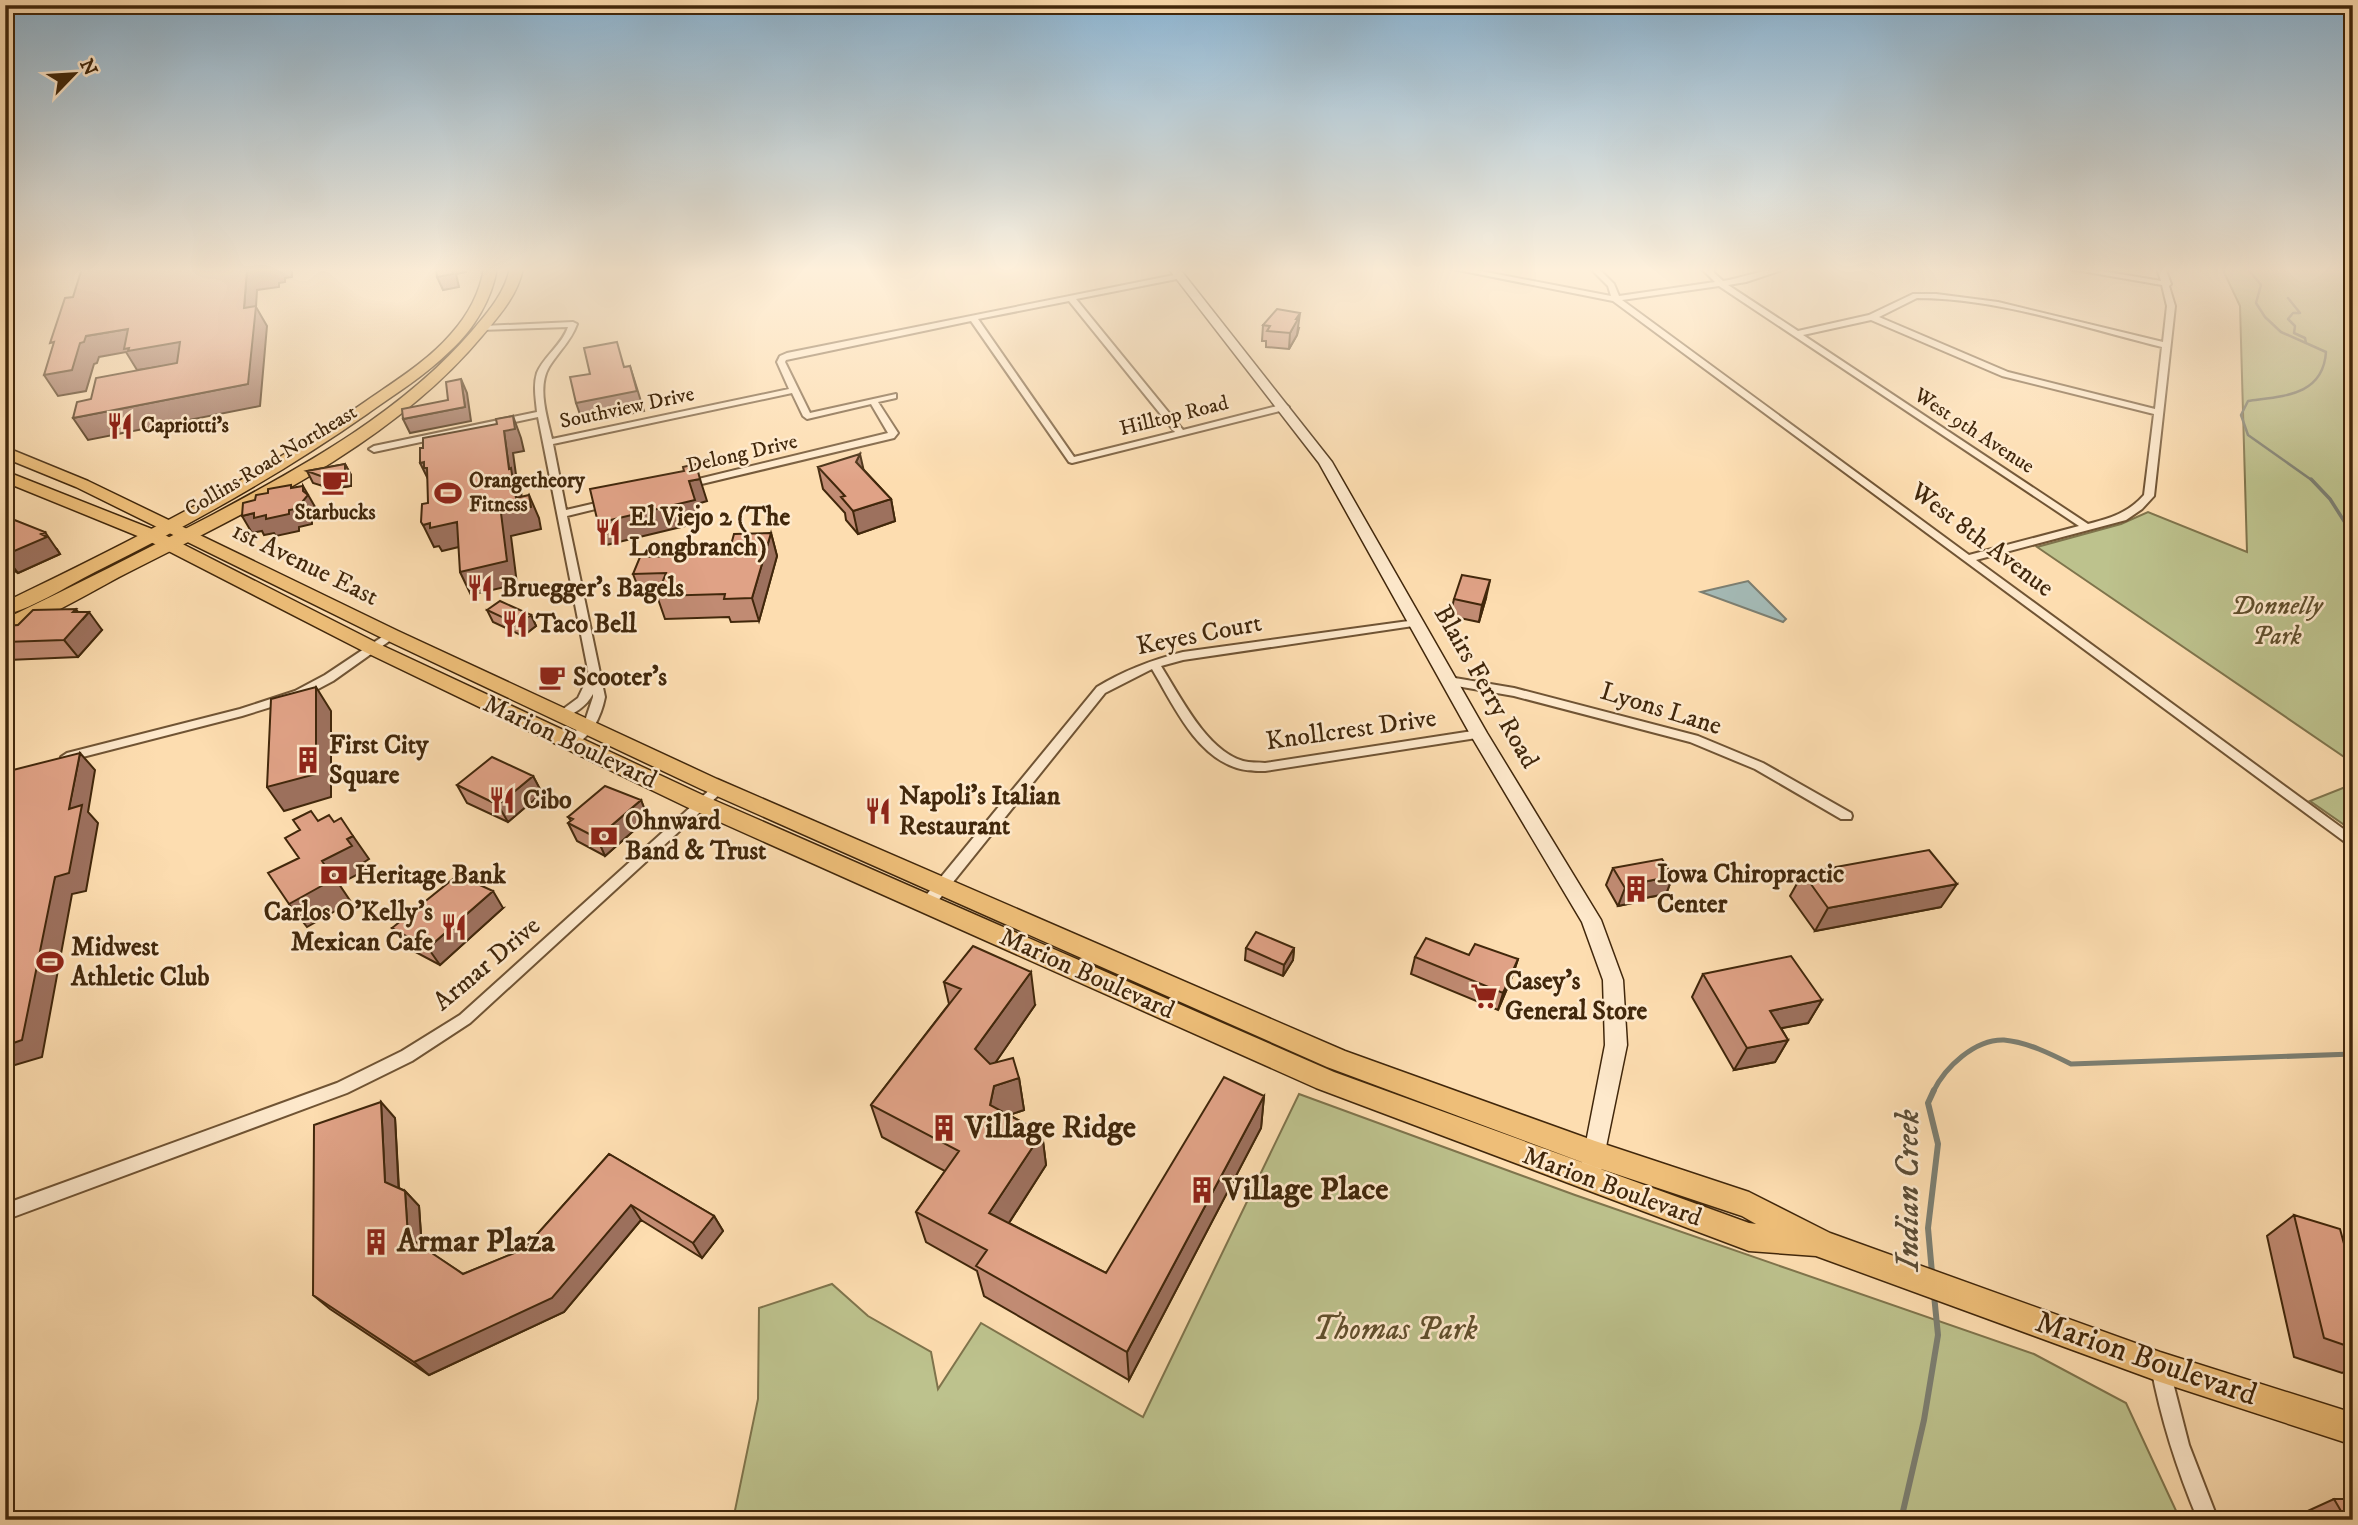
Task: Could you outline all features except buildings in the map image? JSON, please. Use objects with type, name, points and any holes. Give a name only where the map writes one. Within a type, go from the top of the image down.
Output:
[{"type":"main road","name":"Collins Road Northeast","points":[[169,536],[289,461],[425,365],[453,339]]},
{"type":"main road","name":"Collins Road Northeast","points":[[169,536],[309,467],[370,428],[444,369],[474,339]]},
{"type":"main road","name":"Blairs Ferry Road","points":[[1230,339],[1325,461],[1479,734],[1591,920],[1613,980],[1616,1045],[1588,1180]]},
{"type":"main road","name":"1st Avenue East","points":[[5,452],[82,484],[169,536],[372,648]]},
{"type":"main road","name":"1st Avenue East","points":[[5,475],[169,536],[391,635]]},
{"type":"main road","points":[[5,610],[169,536]]},
{"type":"main road","points":[[5,626],[169,536]]},
{"type":"main road","name":"Marion Boulevard","points":[[391,635],[561,715],[580,735]]},
{"type":"main road","name":"Marion Boulevard","points":[[372,648],[580,735],[710,796],[935,895],[1336,1059],[1595,1154],[1749,1205],[1822,1244],[2160,1367],[2353,1429]]},
{"type":"main road","name":"Marion Boulevard","points":[[935,895],[1325,1080],[1588,1180],[1749,1237],[1822,1244]]},
{"type":"street","points":[[563,339],[566,343]]},
{"type":"street","points":[[567,339],[542,371],[539,383],[542,414],[599,697],[597,709],[580,735]]},
{"type":"street","points":[[872,339],[783,358],[781,362],[807,416],[893,396]]},
{"type":"street","points":[[988,339],[1072,460]]},
{"type":"street","points":[[1105,339],[1181,433]]},
{"type":"street","name":"West 8th Avenue","points":[[1670,339],[2353,843]]},
{"type":"street","name":"West 9th Avenue","points":[[1804,339],[2088,528]]},
{"type":"street","points":[[1924,339],[2005,374],[2159,413]]},
{"type":"street","points":[[2140,339],[2164,345]]},
{"type":"street","points":[[1970,558],[2122,518],[2149,496],[2165,339]]},
{"type":"street","name":"Southview Drive","points":[[548,442],[795,390]]},
{"type":"street","name":"Delong Drive","points":[[668,489],[891,436],[893,433],[874,402]]},
{"type":"street","name":"Hilltop Road","points":[[1072,460],[1285,407]]},
{"type":"street","points":[[374,449],[542,414]]},
{"type":"street","points":[[562,514],[616,501]]},
{"type":"street","name":"Keyes Court","points":[[935,895],[1101,690],[1127,673],[1183,656],[1416,623]]},
{"type":"street","points":[[57,760],[242,712],[299,694],[329,678],[391,635]]},
{"type":"street","name":"Knollcrest Drive","points":[[1154,663],[1203,740],[1239,765],[1265,767],[1479,734]]},
{"type":"street","points":[[561,715],[579,705],[589,695],[594,674]]},
{"type":"street","name":"Lyons Lane","points":[[1449,681],[1514,692],[1694,739],[1759,766],[1846,816]]},
{"type":"street","name":"Armar Drive","points":[[5,1212],[342,1088],[407,1056],[465,1019],[710,796]]},
{"type":"street","points":[[2160,1367],[2179,1452],[2208,1520]]},
{"type":"green space","name":"Donnelly Park","points":[[2241,339],[2353,339],[2353,763],[2037,547],[2121,524],[2148,512],[2247,552]]},
{"type":"green space","points":[[2353,784],[2353,831],[2310,801]]},
{"type":"green space","name":"Thomas Park","points":[[1299,1094],[1575,1195],[2034,1354],[2126,1403],[2178,1515],[2175,1520],[733,1520],[758,1399],[759,1308],[832,1284],[868,1316],[931,1352],[938,1389],[981,1323],[1143,1417]]},
{"type":"water","points":[[1748,581],[1786,619],[1783,622],[1701,592]]},
{"type":"waterway","points":[[2297,339],[2326,352],[2317,378],[2299,391],[2248,401],[2241,415],[2248,435],[2313,481]]},
{"type":"waterway","points":[[2313,481],[2330,499],[2353,535]]},
{"type":"waterway","name":"Indian Creek","points":[[1933,1091],[1945,1073],[1962,1056],[1982,1044],[2004,1040],[2021,1043],[2071,1064],[2353,1054]]},
{"type":"waterway","name":"Indian Creek","points":[[1932,1273],[1928,1228],[1938,1144],[1928,1103],[1933,1091]]},
{"type":"waterway","name":"Indian Creek","points":[[1901,1520],[1924,1420],[1938,1335],[1934,1295]]},
{"type":"place","name":"Capriotti's","points":[[120,426]]},
{"type":"place","name":"Starbucks","points":[[335,482]]},
{"type":"place","name":"Orangetheory Fitness","points":[[448,493]]},
{"type":"place","name":"El Viejo 2 (The Longbranch)","points":[[608,532]]},
{"type":"place","name":"Bruegger's Bagels","points":[[480,588]]},
{"type":"place","name":"Taco Bell","points":[[515,624]]},
{"type":"place","name":"Scooter's","points":[[552,677]]},
{"type":"place","name":"First City Square","points":[[308,760]]},
{"type":"place","name":"Cibo","points":[[502,800]]},
{"type":"place","name":"Napoli's Italian Restaurant","points":[[878,811]]},
{"type":"place","name":"Ohnward Band & Trust","points":[[604,836]]},
{"type":"place","name":"Heritage Bank","points":[[334,875]]},
{"type":"place","name":"Iowa Chiropractic Center","points":[[1636,889]]},
{"type":"place","name":"Carlos O'Kelly's Mexican Cafe","points":[[454,927]]},
{"type":"place","name":"Midwest Athletic Club","points":[[50,962]]},
{"type":"place","name":"Casey's General Store","points":[[1484,996]]},
{"type":"place","name":"Village Ridge","points":[[944,1128]]},
{"type":"place","name":"Village Place","points":[[1202,1190]]},
{"type":"place","name":"Armar Plaza","points":[[376,1242]]}]
